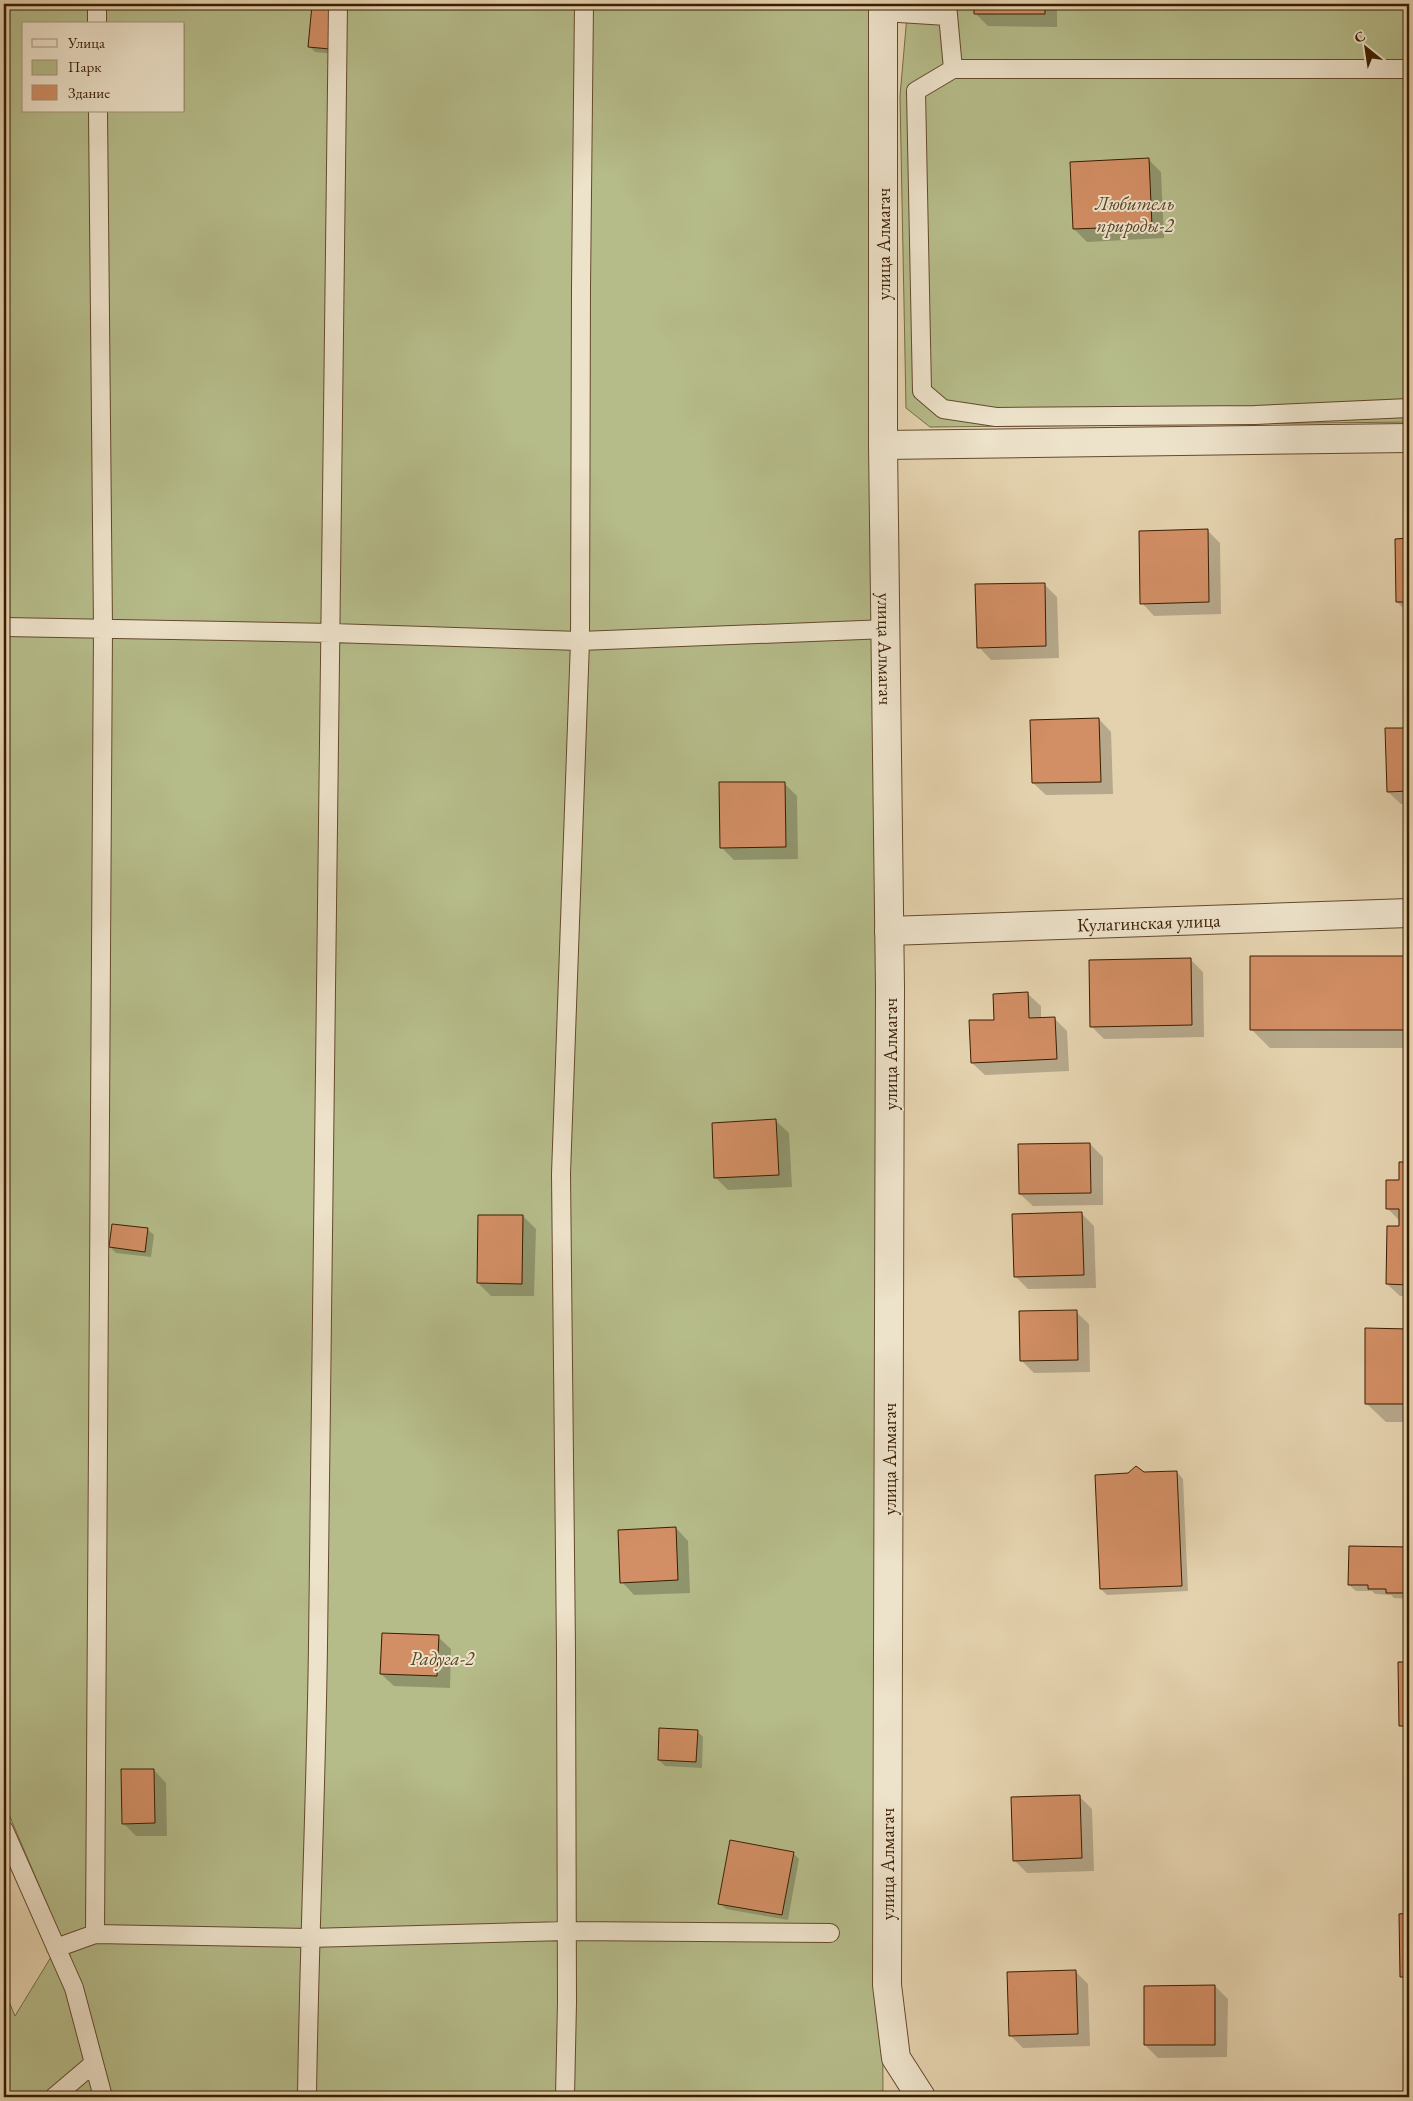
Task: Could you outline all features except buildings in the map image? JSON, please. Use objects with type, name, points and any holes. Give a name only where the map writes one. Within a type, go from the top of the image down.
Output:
[{"type":"street","name":"улица Алмагач","points":[[883,8],[883,445],[887,629],[890,1018],[887,1985],[896,2058],[920,2097]]},
{"type":"street","points":[[883,445],[1409,438]]},
{"type":"street","name":"Кулагинская улица","points":[[888,931],[1409,913]]},
{"type":"lane","points":[[97,4],[97,22]]},
{"type":"lane","points":[[307,2097],[309,1938],[317,1709],[332,633],[338,4]]},
{"type":"lane","points":[[565,2097],[567,1930],[561,1174],[580,641],[584,4]]},
{"type":"lane","points":[[883,8],[947,10],[953,70]]},
{"type":"lane","points":[[1409,69],[953,70],[916,90],[922,391],[943,409],[1006,417],[1255,415],[1409,408]]},
{"type":"lane","points":[[95,1934],[103,628],[98,112]]},
{"type":"lane","points":[[4,627],[332,633],[580,641],[887,629]]},
{"type":"lane","points":[[4,1830],[74,1988],[103,2097]]},
{"type":"lane","points":[[56,1948],[95,1934],[309,1938],[567,1930],[830,1933]]},
{"type":"lane","points":[[54,2097],[94,2063]]},
{"type":"green space","name":"Радуга-2","points":[[4,4],[871,4],[883,2097],[4,2097],[4,1990],[15,2016],[62,1939],[4,1803]]},
{"type":"green space","name":"Любитель природы-2","points":[[908,4],[1409,4],[1409,422],[930,427],[906,408],[900,96]]}]
